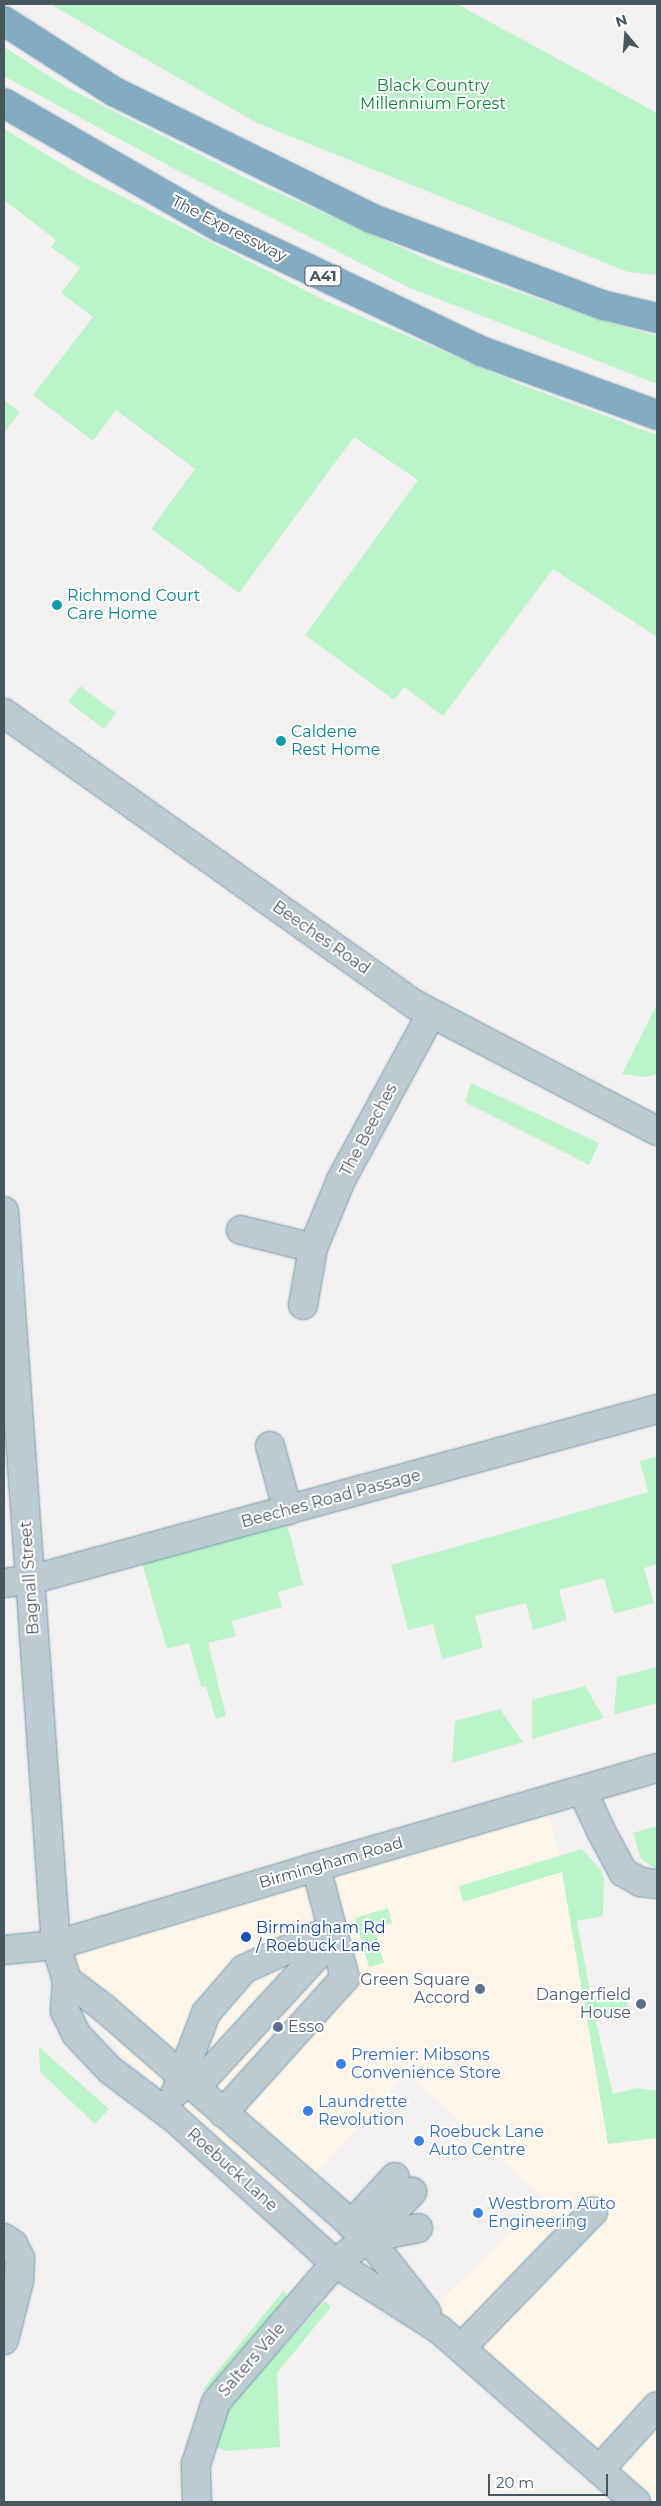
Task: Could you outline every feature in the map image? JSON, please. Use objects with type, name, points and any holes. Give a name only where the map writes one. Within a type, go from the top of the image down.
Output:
[{"type":"highway","points":[[4,21],[113,90],[371,218],[603,305],[657,318]]},
{"type":"highway","name":"The Expressway","points":[[4,103],[220,227],[481,350],[657,415]]},
{"type":"street","name":"Beeches Road","points":[[4,713],[414,1004],[657,1131]]},
{"type":"street","name":"The Beeches","points":[[303,1305],[313,1248],[341,1180],[431,1014]]},
{"type":"street","name":"Bagnall Street","points":[[4,1211],[17,1582],[56,1945]]},
{"type":"street","points":[[241,1230],[313,1248]]},
{"type":"street","name":"Beeches Road Passage","points":[[17,1582],[288,1511],[657,1409]]},
{"type":"street","points":[[270,1446],[288,1511]]},
{"type":"street","name":"Birmingham Road","points":[[4,1950],[56,1945],[657,1768]]},
{"type":"street","points":[[582,1790],[623,1872],[640,1882],[657,1884]]},
{"type":"street","points":[[223,2113],[345,1978],[316,1867]]},
{"type":"street","points":[[188,2083],[206,2013],[244,1969],[333,1933]]},
{"type":"street","points":[[240,2178],[240,2154],[174,2098],[333,1933]]},
{"type":"street","name":"Roebuck Lane","points":[[56,1945],[67,1980],[64,2011],[76,2034],[110,2070],[174,2118],[335,2263],[440,2330],[636,2502]]},
{"type":"street","name":"Roebuck Lane","points":[[67,1980],[104,2008],[359,2231],[440,2330]]},
{"type":"street","name":"Salters Vale","points":[[197,2502],[196,2464],[216,2402],[335,2263],[359,2231],[403,2185]]},
{"type":"street","points":[[312,2191],[309,2214],[340,2242],[335,2263]]},
{"type":"street","points":[[461,2348],[593,2212]]},
{"type":"street","points":[[359,2231],[418,2228]]},
{"type":"street","points":[[4,2238],[13,2244],[20,2258],[19,2281],[4,2340]]},
{"type":"street","points":[[598,2470],[657,2406]]},
{"type":"shaded area","points":[[545,1800],[560,1856],[608,2144],[657,2138],[657,2502],[636,2502],[424,2316],[546,2200],[408,2073],[291,2199],[123,2056],[67,1980],[56,1945]]},
{"type":"green space","name":"Black Country Millennium Forest","points":[[50,4],[457,4],[657,113],[657,275],[628,272],[257,123]]},
{"type":"green space","points":[[4,47],[68,88],[248,179],[440,265],[600,320],[657,336],[657,384],[410,288],[173,168],[4,76]]},
{"type":"green space","points":[[4,129],[82,176],[328,302],[522,385],[657,435],[657,637],[553,569],[443,716],[404,687],[394,700],[305,635],[418,480],[354,437],[239,593],[151,529],[195,469],[116,410],[93,441],[33,395],[93,317],[61,293],[80,268],[51,247],[56,240],[4,200]]},
{"type":"green space","points":[[4,400],[20,412],[4,433]]},
{"type":"green space","points":[[80,686],[116,713],[104,729],[68,702]]},
{"type":"green space","points":[[657,1004],[657,1074],[645,1077],[622,1074]]},
{"type":"green space","points":[[471,1083],[599,1143],[589,1165],[465,1102]]},
{"type":"green space","points":[[657,1456],[657,1564],[644,1568],[654,1603],[614,1614],[604,1578],[559,1590],[567,1620],[533,1630],[526,1603],[475,1616],[483,1648],[442,1659],[433,1624],[408,1630],[391,1565],[648,1492],[640,1461]]},
{"type":"green space","points":[[287,1524],[303,1585],[278,1592],[282,1607],[232,1621],[236,1636],[208,1643],[226,1716],[216,1719],[206,1686],[201,1687],[189,1643],[167,1649],[142,1563]]},
{"type":"green space","points":[[657,1667],[657,1703],[614,1715],[617,1677]]},
{"type":"green space","points":[[585,1686],[604,1718],[532,1739],[532,1700]]},
{"type":"green space","points":[[500,1709],[523,1742],[452,1763],[455,1721]]},
{"type":"green space","points":[[657,1826],[657,1869],[641,1859],[633,1833]]},
{"type":"green space","points":[[582,1849],[601,1870],[604,1879],[603,1916],[577,1921],[591,1997],[625,1991],[628,2010],[595,2018],[613,2094],[637,2088],[657,2091],[657,2138],[608,2144],[562,1872],[463,1902],[459,1886]]},
{"type":"green space","points":[[388,1908],[392,1923],[374,1929],[384,1963],[369,1967],[355,1918]]},
{"type":"green space","points":[[39,2047],[109,2109],[95,2124],[40,2072]]},
{"type":"green space","points":[[284,2290],[289,2302],[215,2389],[202,2390]]},
{"type":"green space","points":[[325,2301],[331,2307],[277,2373],[280,2447],[226,2451],[212,2445],[222,2418],[252,2381]]},
{"type":"place","name":"Richmond Court Care Home","points":[[57,605]]},
{"type":"place","name":"Caldene Rest Home","points":[[281,741]]},
{"type":"place","name":"Birmingham Rd / Roebuck Lane","points":[[246,1937]]},
{"type":"place","name":"Green Square Accord","points":[[480,1989]]},
{"type":"place","name":"Dangerfield House","points":[[641,2004]]},
{"type":"place","name":"Esso","points":[[278,2027]]},
{"type":"place","name":"Premier: Mibsons Convenience Store","points":[[341,2064]]},
{"type":"place","name":"Laundrette Revolution","points":[[308,2111]]},
{"type":"place","name":"Roebuck Lane Auto Centre","points":[[419,2141]]},
{"type":"place","name":"Westbrom Auto Engineering","points":[[478,2213]]}]
